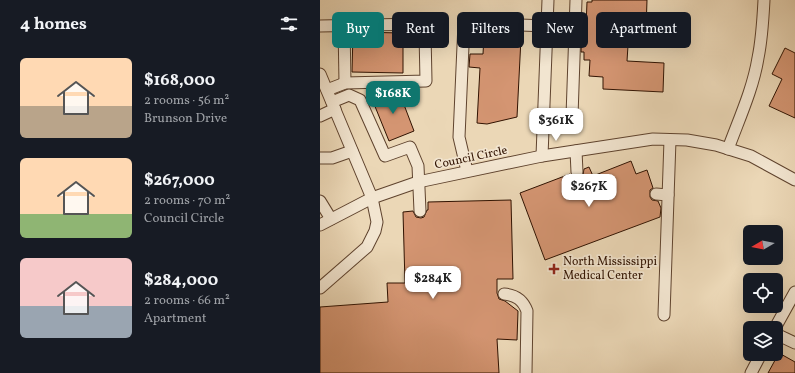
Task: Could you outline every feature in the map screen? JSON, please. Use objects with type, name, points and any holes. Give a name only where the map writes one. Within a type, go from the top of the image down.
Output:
[{"type":"street","points":[[547,12],[548,0]]},
{"type":"street","points":[[544,114],[572,116],[576,0]]},
{"type":"street","points":[[728,149],[749,92],[758,59],[764,0]]},
{"type":"street","points":[[467,171],[459,137],[464,22],[532,25]]},
{"type":"street","points":[[327,90],[345,82],[426,81],[425,33],[419,24],[384,24]]},
{"type":"street","points":[[320,26],[332,26]]},
{"type":"street","points":[[344,48],[345,82]]},
{"type":"street","points":[[542,156],[546,48]]},
{"type":"street","points":[[320,74],[372,198],[377,222],[375,231],[367,247],[320,288]]},
{"type":"street","points":[[320,116],[349,95],[360,100],[385,156],[410,147],[418,166],[420,211]]},
{"type":"street","name":"Council Circle","points":[[320,225],[372,198],[418,182],[542,156],[653,139],[687,140],[716,145],[751,156],[795,180]]},
{"type":"street","points":[[664,315],[670,140]]},
{"type":"street","points":[[320,158],[332,158],[352,151]]},
{"type":"street","points":[[576,151],[577,172]]},
{"type":"street","points":[[656,194],[668,195]]},
{"type":"street","points":[[320,201],[331,220]]},
{"type":"street","points":[[779,321],[795,292]]},
{"type":"street","points":[[504,294],[513,295],[520,299],[527,311],[526,373]]},
{"type":"street","points":[[783,337],[795,343]]},
{"type":"street","points":[[751,373],[757,361]]},
{"type":"building","points":[[592,0],[647,0],[647,12],[596,12],[596,48],[628,48],[627,61],[664,63],[663,92],[603,89],[603,77],[589,76],[590,60],[584,60],[584,52],[581,52],[581,48],[588,48],[587,2],[592,2]]},
{"type":"building","points":[[384,33],[392,33],[392,48],[403,48],[403,73],[352,72],[353,48],[384,48]]},
{"type":"building","points":[[483,48],[520,48],[517,117],[487,124],[477,123],[480,68],[469,67],[470,54],[483,54]]},
{"type":"building","points":[[785,48],[795,53],[795,118],[769,106],[782,79],[772,74]]},
{"type":"building","points":[[398,89],[414,131],[389,141],[372,99]]},
{"type":"building","points":[[631,161],[636,174],[647,170],[653,188],[650,190],[650,197],[652,200],[658,201],[661,208],[660,217],[545,260],[520,193],[570,174],[574,178],[580,178],[583,175],[584,169],[589,167],[593,176]]},
{"type":"building","points":[[511,200],[513,279],[497,279],[497,293],[499,299],[505,301],[518,311],[517,340],[497,339],[499,373],[320,373],[320,307],[388,302],[387,283],[405,283],[403,212],[413,211],[416,217],[421,218],[424,217],[428,210],[428,202]]},
{"type":"building","points":[[783,355],[795,362],[795,373],[768,373],[775,361],[783,361]]},
{"type":"place","name":"North Mississippi Medical Center","points":[[554,269]]}]
